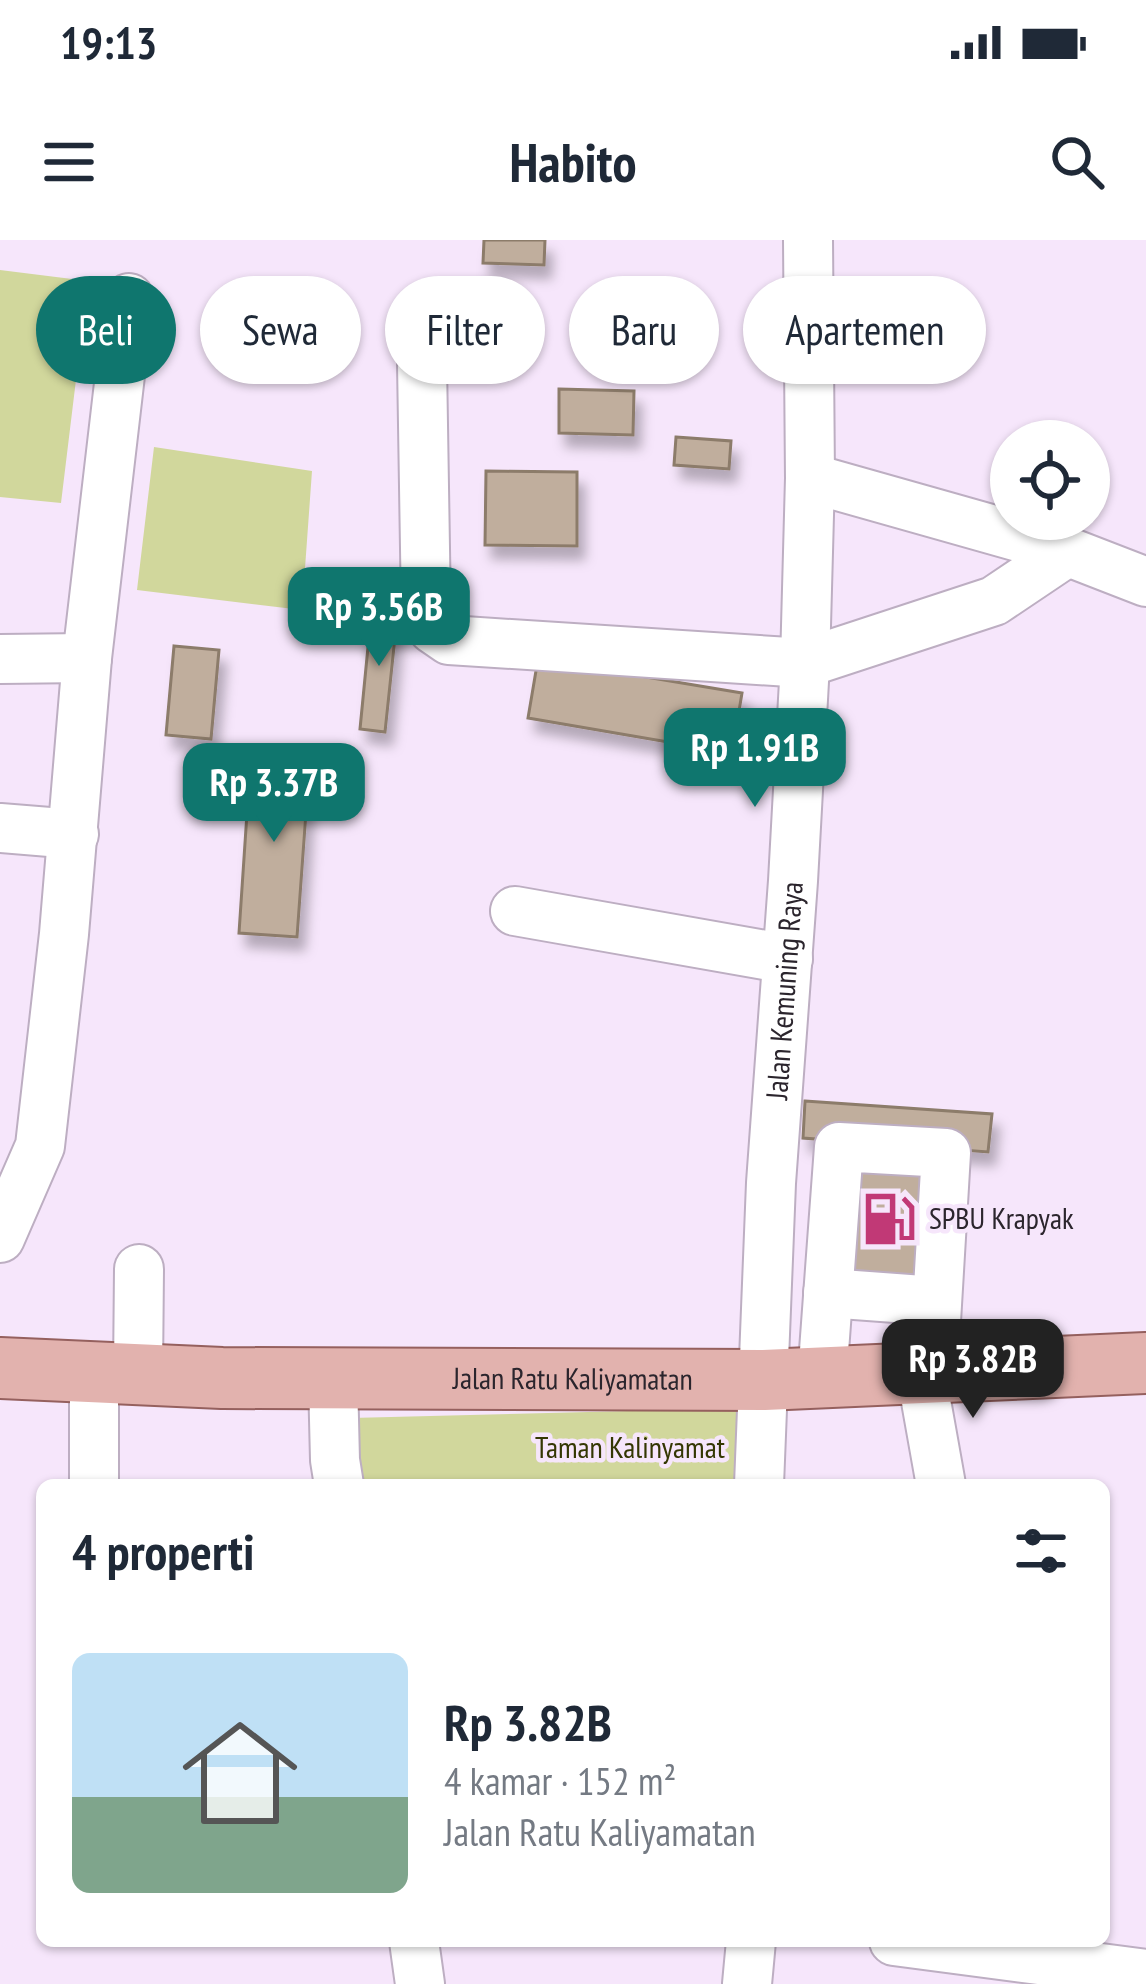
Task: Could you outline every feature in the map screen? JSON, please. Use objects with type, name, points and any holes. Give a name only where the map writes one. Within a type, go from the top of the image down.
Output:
[{"type":"main road","name":"Jalan Ratu Kaliyamatan","points":[[0,1368],[222,1378],[793,1379],[1146,1363]]},
{"type":"street","name":"Jalan Kemuning Raya","points":[[793,1379],[771,1183],[805,663],[811,478],[808,240]]},
{"type":"street","points":[[0,1238],[40,1146],[119,384]]},
{"type":"street","points":[[422,384],[427,610],[433,629],[449,640],[805,663],[994,602],[1067,552]]},
{"type":"street","points":[[811,478],[1067,552],[1146,582]]},
{"type":"street","points":[[0,659],[87,658]]},
{"type":"street","points":[[0,828],[74,834]]},
{"type":"street","points":[[515,911],[788,959]]},
{"type":"street","points":[[761,1479],[793,1379],[828,1293],[839,1147],[946,1153],[927,1372],[940,1479]]},
{"type":"street","points":[[95,1479],[139,1269]]},
{"type":"street","points":[[828,1293],[936,1301]]},
{"type":"street","points":[[333,1379],[338,1479]]},
{"type":"street","points":[[415,1947],[420,1984]]},
{"type":"street","points":[[747,1984],[750,1947]]},
{"type":"street","points":[[940,1947],[1146,1974]]},
{"type":"green space","points":[[0,270],[48,276],[36,276],[36,384],[75,384],[61,503],[0,497]]},
{"type":"green space","points":[[154,447],[312,471],[302,610],[137,590]]},
{"type":"green space","name":"Taman Kalinyamat","points":[[748,1408],[744,1479],[354,1479],[351,1418]]},
{"type":"building","points":[[484,240],[545,240],[544,265],[483,263]]},
{"type":"building","points":[[559,389],[634,391],[633,435],[559,433]]},
{"type":"building","points":[[676,437],[731,441],[729,469],[674,465]]},
{"type":"building","points":[[486,471],[577,472],[577,546],[485,545]]},
{"type":"building","points":[[372,606],[398,609],[385,732],[360,729]]},
{"type":"building","points":[[174,646],[219,650],[211,739],[166,735]]},
{"type":"building","points":[[538,659],[742,693],[732,753],[528,718]]},
{"type":"building","points":[[251,753],[310,757],[297,937],[239,933]]},
{"type":"building","points":[[805,1101],[992,1114],[988,1152],[803,1138]]},
{"type":"building","name":"SPBU Krapyak","points":[[861,1153],[927,1156],[916,1289],[850,1282]]},
{"type":"place","name":"SPBU Krapyak","points":[[889,1219]]}]
